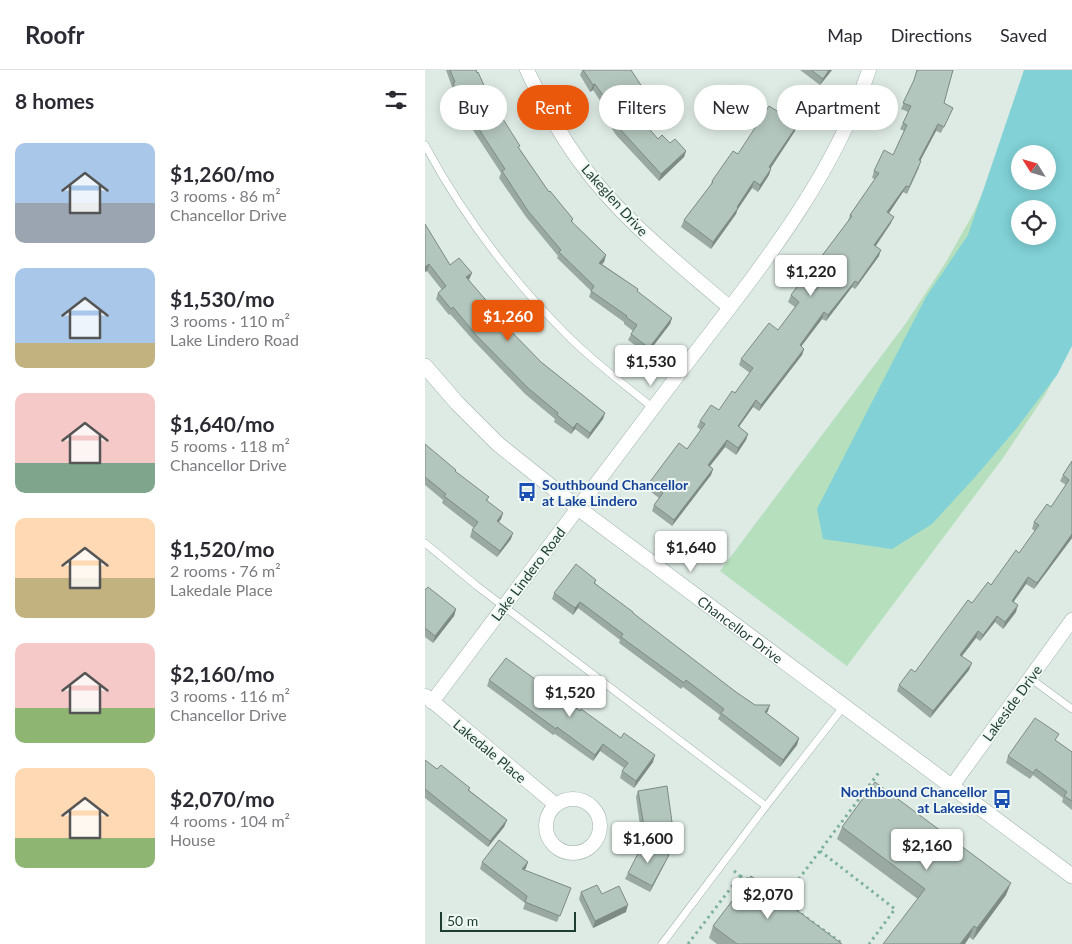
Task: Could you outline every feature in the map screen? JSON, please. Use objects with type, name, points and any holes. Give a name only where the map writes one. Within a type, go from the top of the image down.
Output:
[{"type":"street","name":"Lakeglen Drive","points":[[527,70],[547,112],[581,163],[614,203],[645,234],[729,307]]},
{"type":"street","name":"Lake Lindero Road","points":[[428,699],[504,606],[785,233],[838,145],[859,101],[869,70]]},
{"type":"street","name":"Chancellor Drive","points":[[425,366],[457,403],[498,444],[578,508],[1072,876]]},
{"type":"street","name":"Lakeside Drive","points":[[952,786],[1072,620]]},
{"type":"street","name":"Lakedale Place","points":[[428,699],[556,805]]},
{"type":"lane","points":[[425,144],[451,191],[488,245],[525,291],[569,337],[653,408]]},
{"type":"lane","points":[[425,544],[766,806]]},
{"type":"lane","points":[[1030,678],[1072,709]]},
{"type":"lane","points":[[662,944],[844,706]]},
{"type":"path","points":[[783,900],[880,771]]},
{"type":"path","points":[[820,851],[895,909],[869,944]]},
{"type":"path","points":[[723,863],[740,876],[754,882]]},
{"type":"path","points":[[689,944],[740,876]]},
{"type":"path","points":[[769,890],[843,944]]},
{"type":"green space","points":[[1072,70],[1072,344],[1045,395],[1003,458],[847,666],[720,571],[906,323],[946,262],[974,212],[996,162]]},
{"type":"water","points":[[1024,70],[1072,70],[1072,346],[1057,375],[1016,429],[932,524],[892,549],[823,539],[817,509],[926,297],[968,235]]},
{"type":"building","points":[[450,70],[476,70],[484,85],[454,85],[453,83],[455,82]]},
{"type":"building","points":[[583,70],[631,70],[641,85],[599,85],[599,90],[595,84],[593,85]]},
{"type":"building","points":[[811,70],[829,70],[823,79]]},
{"type":"building","points":[[917,70],[953,70],[944,103],[953,108],[944,127],[938,124],[919,160],[921,161],[909,187],[906,186],[887,212],[894,217],[874,245],[881,250],[858,283],[855,281],[828,315],[824,312],[800,345],[804,349],[761,405],[756,400],[738,426],[748,434],[738,448],[727,440],[708,465],[713,469],[674,520],[654,505],[663,493],[649,483],[679,443],[687,449],[705,424],[700,421],[711,405],[719,410],[732,391],[735,393],[753,368],[741,359],[769,323],[778,330],[799,302],[791,295],[802,280],[816,290],[835,266],[821,257],[852,216],[850,215],[879,173],[874,171],[884,150],[893,155],[907,125],[903,123],[911,106],[903,103]]},
{"type":"building","points":[[769,106],[777,111],[777,130],[794,130],[769,167],[771,169],[760,185],[754,181],[738,208],[713,242],[684,220],[713,182],[733,151],[738,154],[754,130],[767,130],[767,109]]},
{"type":"building","points":[[507,125],[520,146],[518,147],[549,192],[573,219],[571,221],[606,255],[599,263],[638,289],[637,291],[672,318],[649,348],[631,334],[637,325],[591,291],[594,286],[559,252],[561,250],[528,211],[502,171],[505,169],[479,130],[507,130]]},
{"type":"building","points":[[621,130],[650,130],[658,139],[662,135],[670,143],[675,139],[686,151],[661,174]]},
{"type":"building","points":[[425,224],[450,265],[459,258],[472,273],[466,277],[503,320],[502,322],[541,362],[605,413],[590,433],[577,423],[573,428],[557,415],[558,413],[528,388],[476,335],[453,307],[451,309],[438,293],[446,286],[429,264],[425,267]]},
{"type":"building","points":[[425,444],[455,471],[489,497],[486,500],[503,513],[497,521],[513,533],[500,551],[472,530],[478,522],[444,496],[446,494],[425,477]]},
{"type":"building","points":[[1072,461],[1072,534],[1037,583],[1028,577],[1012,601],[1018,605],[1005,622],[997,616],[983,635],[978,631],[960,655],[972,663],[933,711],[899,685],[911,669],[915,672],[968,600],[972,603],[988,582],[991,585],[1016,550],[1019,553],[1039,525],[1034,522],[1047,504],[1051,507],[1069,480],[1063,475]]},
{"type":"building","points":[[576,564],[596,580],[594,583],[736,692],[755,705],[770,705],[765,712],[799,738],[783,760],[721,713],[724,709],[686,680],[684,683],[621,637],[623,634],[580,602],[575,608],[554,593]]},
{"type":"building","points":[[428,587],[456,609],[435,636],[425,628],[425,590]]},
{"type":"building","points":[[506,658],[621,738],[624,733],[655,755],[636,781],[622,771],[628,763],[603,744],[595,755],[489,680]]},
{"type":"building","points":[[1035,718],[1059,734],[1055,740],[1072,752],[1072,801],[1064,796],[1067,792],[1036,769],[1033,773],[1008,756]]},
{"type":"building","points":[[425,760],[437,769],[441,765],[470,788],[468,790],[507,820],[490,841],[425,789]]},
{"type":"building","points":[[875,782],[1011,883],[977,928],[974,926],[960,944],[883,944],[925,889],[842,827]]},
{"type":"building","points":[[667,786],[672,822],[644,826],[638,791]]},
{"type":"building","points":[[499,840],[528,862],[522,869],[571,888],[560,916],[525,902],[527,896],[482,862]]},
{"type":"building","points":[[644,842],[669,855],[652,886],[628,873]]},
{"type":"building","points":[[751,876],[842,944],[737,944],[713,926]]},
{"type":"building","points":[[597,885],[602,894],[619,886],[628,905],[595,921],[581,892]]},
{"type":"place","name":"Southbound Chancellor at Lake Lindero","points":[[527,492]]},
{"type":"place","name":"Northbound Chancellor at Lakeside","points":[[1002,799]]}]
